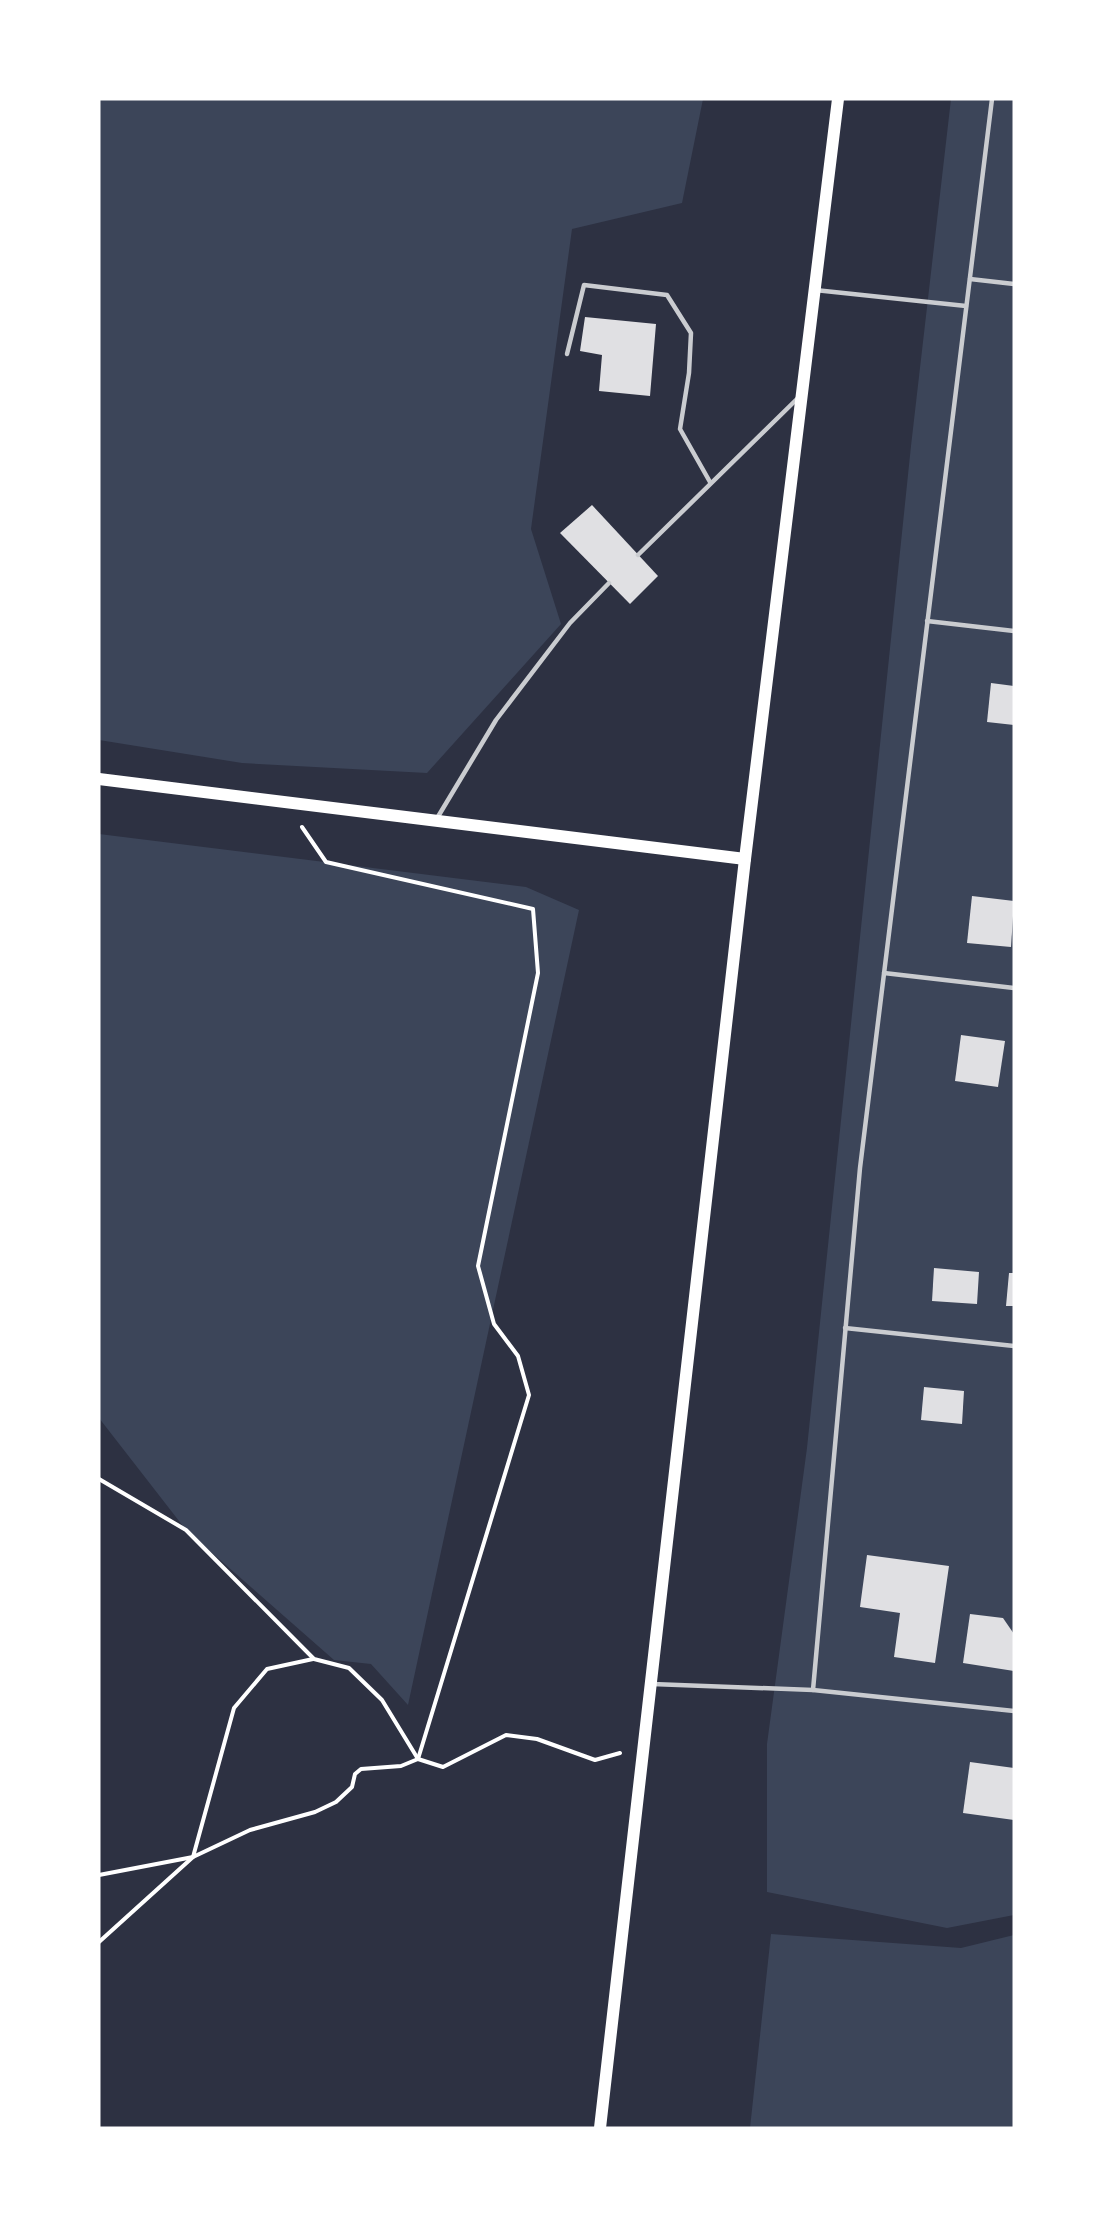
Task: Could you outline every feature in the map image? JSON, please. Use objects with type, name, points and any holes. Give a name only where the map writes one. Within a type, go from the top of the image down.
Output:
[{"type":"main road","points":[[600,2128],[745,859],[838,99]]},
{"type":"main road","points":[[99,779],[745,859]]},
{"type":"lane","points":[[813,1689],[860,1168],[992,99]]},
{"type":"lane","points":[[970,279],[1014,284]]},
{"type":"lane","points":[[567,354],[584,285],[667,295],[691,333],[689,373],[680,429],[710,482]]},
{"type":"lane","points":[[815,290],[966,306]]},
{"type":"lane","points":[[638,555],[802,394]]},
{"type":"lane","points":[[435,821],[496,720],[570,623],[609,583]]},
{"type":"lane","points":[[927,621],[1014,631]]},
{"type":"lane","points":[[884,973],[1014,988]]},
{"type":"lane","points":[[845,1328],[1014,1346]]},
{"type":"lane","points":[[651,1684],[813,1689],[1014,1711]]},
{"type":"path","points":[[285,802],[326,862],[533,909],[538,973],[478,1266],[494,1324],[518,1356],[529,1395],[418,1759]]},
{"type":"path","points":[[99,1479],[186,1530],[314,1659]]},
{"type":"path","points":[[99,1942],[193,1857],[234,1708],[267,1669],[314,1659],[350,1668],[382,1700],[418,1759]]},
{"type":"path","points":[[99,1875],[193,1857],[250,1830],[315,1812],[336,1802],[352,1787],[355,1774],[362,1769],[401,1766],[418,1759],[443,1767],[506,1735],[537,1739],[595,1760],[621,1753],[625,1743]]},
{"type":"shaded area","points":[[99,99],[703,99],[682,203],[572,229],[531,529],[561,624],[427,773],[242,763],[99,740]]},
{"type":"shaded area","points":[[951,99],[1014,99],[1014,1915],[947,1928],[767,1892],[767,1744],[807,1448],[911,446]]},
{"type":"shaded area","points":[[99,834],[526,887],[579,910],[408,1705],[371,1664],[334,1660],[186,1530],[99,1418]]},
{"type":"shaded area","points":[[771,1934],[961,1948],[1014,1935],[1014,2128],[750,2128]]},
{"type":"building","points":[[585,317],[656,324],[650,396],[599,391],[602,355],[580,351]]},
{"type":"building","points":[[592,505],[658,576],[630,604],[560,533]]},
{"type":"building","points":[[991,683],[1014,686],[1014,725],[987,722]]},
{"type":"building","points":[[972,896],[1014,901],[1011,947],[967,943]]},
{"type":"building","points":[[961,1035],[1005,1041],[998,1087],[955,1081]]},
{"type":"building","points":[[934,1268],[979,1272],[977,1304],[932,1301]]},
{"type":"building","points":[[1009,1273],[1014,1273],[1014,1306],[1006,1306]]},
{"type":"building","points":[[924,1387],[964,1391],[962,1424],[921,1420]]},
{"type":"building","points":[[867,1555],[949,1566],[935,1663],[894,1657],[900,1613],[860,1607]]},
{"type":"building","points":[[970,1614],[1003,1618],[1014,1634],[1014,1671],[963,1663]]},
{"type":"building","points":[[970,1762],[1014,1768],[1014,1820],[963,1813]]}]
